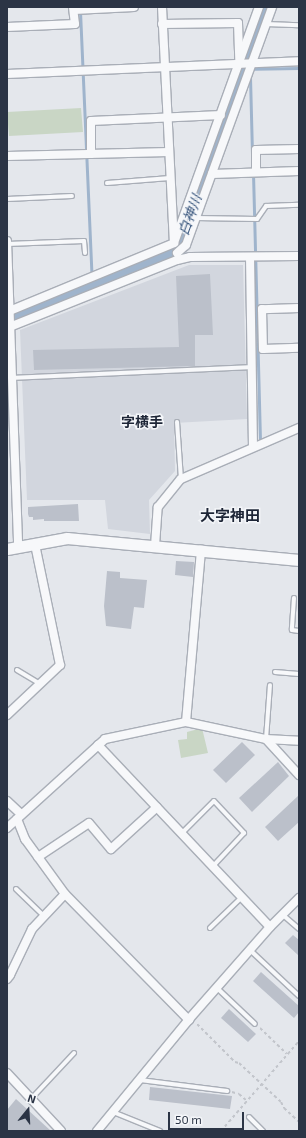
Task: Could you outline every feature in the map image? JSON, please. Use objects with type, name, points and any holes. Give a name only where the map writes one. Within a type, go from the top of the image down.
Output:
[{"type":"street","points":[[7,27],[74,24],[74,8],[134,7]]},
{"type":"street","points":[[162,7],[170,178],[174,243],[177,257]]},
{"type":"street","points":[[8,311],[174,243],[259,7]]},
{"type":"street","points":[[177,257],[186,245],[272,7]]},
{"type":"street","points":[[162,24],[238,23],[239,64]]},
{"type":"street","points":[[7,74],[299,61]]},
{"type":"street","points":[[91,154],[91,121],[220,115]]},
{"type":"street","points":[[256,172],[256,150],[299,149]]},
{"type":"street","points":[[7,156],[169,152]]},
{"type":"street","points":[[212,174],[299,171]]},
{"type":"street","points":[[7,243],[8,327],[12,378],[12,548],[67,538],[299,560]]},
{"type":"street","points":[[8,327],[177,257],[299,256]]},
{"type":"street","points":[[250,257],[253,447]]},
{"type":"street","points":[[299,308],[262,309],[263,349],[299,348]]},
{"type":"street","points":[[155,546],[158,507],[181,479],[299,428]]},
{"type":"street","points":[[7,715],[60,665],[35,544]]},
{"type":"street","points":[[186,722],[201,550]]},
{"type":"street","points":[[7,828],[105,739],[186,722],[266,739],[299,741]]},
{"type":"street","points":[[266,739],[299,775]]},
{"type":"street","points":[[98,745],[270,927]]},
{"type":"street","points":[[7,801],[19,816],[25,839],[65,894],[189,1019]]},
{"type":"street","points":[[38,857],[89,822],[111,849],[157,807]]},
{"type":"street","points":[[7,979],[32,928],[65,894]]},
{"type":"street","points":[[97,1131],[189,1019],[270,927],[299,898]]},
{"type":"street","points":[[9,1079],[31,1099],[61,1131]]},
{"type":"lane","points":[[266,24],[299,25]]},
{"type":"lane","points":[[107,183],[170,178]]},
{"type":"lane","points":[[7,199],[72,196]]},
{"type":"lane","points":[[196,218],[257,218],[266,206],[299,205]]},
{"type":"lane","points":[[7,243],[84,241],[85,253]]},
{"type":"lane","points":[[12,378],[252,366]]},
{"type":"lane","points":[[177,422],[181,479]]},
{"type":"lane","points":[[294,598],[292,630],[299,631]]},
{"type":"lane","points":[[17,670],[40,684]]},
{"type":"lane","points":[[275,672],[299,674]]},
{"type":"lane","points":[[266,739],[270,685]]},
{"type":"lane","points":[[181,833],[214,801],[244,833],[213,866]]},
{"type":"lane","points":[[16,889],[44,916]]},
{"type":"lane","points":[[210,928],[242,897]]},
{"type":"lane","points":[[282,914],[299,929]]},
{"type":"lane","points":[[250,950],[299,996]]},
{"type":"lane","points":[[217,987],[255,1024]]},
{"type":"lane","points":[[31,1099],[74,1053]]},
{"type":"lane","points":[[139,1080],[227,1091]]},
{"type":"lane","points":[[112,1112],[160,1131]]},
{"type":"lane","points":[[249,1118],[263,1131]]},
{"type":"path","points":[[189,1019],[217,1042],[218,1047],[234,1062],[239,1063],[262,1084],[299,1122]]},
{"type":"path","points":[[255,1024],[288,1054]]},
{"type":"path","points":[[221,1131],[299,1041]]},
{"type":"path","points":[[227,1091],[239,1094],[247,1101]]},
{"type":"shaded area","points":[[189,265],[243,265],[247,419],[174,423],[175,471],[149,500],[150,534],[108,529],[105,500],[27,500],[20,330]]},
{"type":"green space","points":[[81,108],[83,132],[9,136],[7,112]]},
{"type":"green space","points":[[202,728],[208,753],[181,758],[178,740],[187,739],[187,732]]},
{"type":"building","points":[[210,274],[213,335],[195,335],[195,366],[34,370],[33,350],[179,347],[176,276]]},
{"type":"building","points":[[78,504],[79,521],[44,521],[44,519],[33,520],[33,517],[29,517],[28,514],[28,507]]},
{"type":"building","points":[[176,561],[194,562],[193,577],[175,575]]},
{"type":"building","points":[[107,571],[120,572],[120,578],[147,580],[144,608],[134,607],[131,629],[106,626],[104,606]]},
{"type":"building","points":[[242,742],[255,755],[226,783],[213,770]]},
{"type":"building","points":[[278,762],[289,776],[252,812],[239,798]]},
{"type":"building","points":[[299,795],[299,822],[278,841],[265,827]]},
{"type":"building","points":[[293,935],[299,940],[299,956],[285,943]]},
{"type":"building","points":[[261,972],[299,1006],[299,1012],[294,1018],[253,981]]},
{"type":"building","points":[[229,1009],[256,1034],[248,1042],[221,1018]]},
{"type":"building","points":[[150,1087],[232,1096],[230,1109],[149,1100]]},
{"type":"building","points":[[16,1099],[51,1131],[7,1131],[7,1110]]},
{"type":"waterway","name":"白神川","points":[[7,320],[165,258],[177,249],[266,7]]},
{"type":"waterway","points":[[80,11],[92,287]]},
{"type":"waterway","points":[[243,69],[299,68]]},
{"type":"waterway","points":[[250,77],[252,155]]},
{"type":"waterway","points":[[253,173],[260,439]]},
{"type":"district","name":"字横手","points":[[142,422]]},
{"type":"district","name":"大字神田","points":[[230,516]]}]
